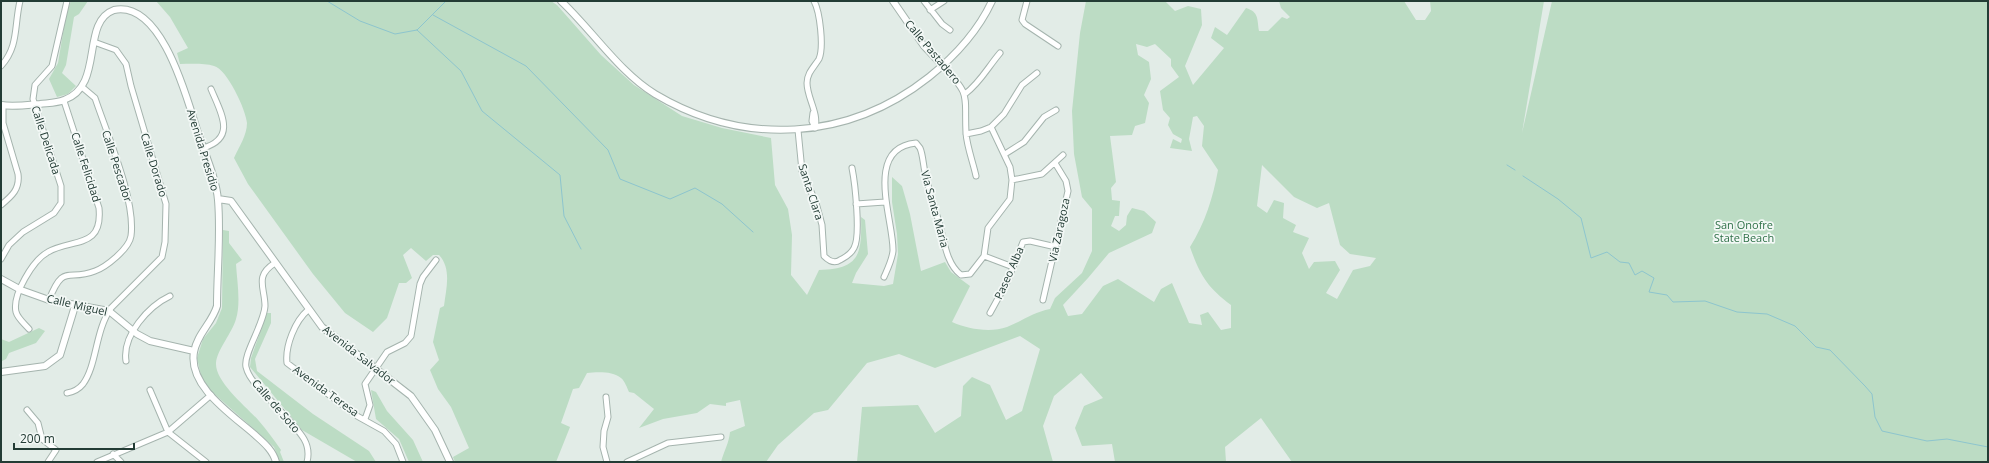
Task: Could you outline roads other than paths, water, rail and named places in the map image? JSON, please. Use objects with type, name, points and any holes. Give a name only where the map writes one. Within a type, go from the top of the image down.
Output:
[{"type":"street","points":[[1,66],[8,58],[14,46],[20,1]]},
{"type":"street","name":"Calle Delicada","points":[[1,259],[9,245],[22,232],[54,213],[61,203],[61,186],[34,104],[35,85],[52,66],[67,1]]},
{"type":"street","points":[[561,1],[628,73],[655,93],[695,113],[731,125],[767,130],[798,130],[815,128],[860,116],[892,103],[918,86],[943,66],[977,26],[992,1]]},
{"type":"street","points":[[814,1],[819,16],[820,55],[811,70],[807,82],[816,121],[815,128]]},
{"type":"street","name":"Calle Pastadero","points":[[893,1],[924,46],[962,86],[965,94],[967,111],[966,134],[976,176]]},
{"type":"street","points":[[924,1],[930,10],[950,30]]},
{"type":"street","points":[[930,10],[944,1]]},
{"type":"street","points":[[1027,1],[1022,20],[1025,24],[1058,46]]},
{"type":"street","name":"Avenida Presidio","points":[[64,101],[74,95],[88,76],[99,23],[113,10],[131,8],[141,12],[149,20],[172,55],[203,148],[218,199],[217,306],[214,315],[200,336],[194,351],[193,360],[197,377],[200,383],[211,395],[268,446],[276,462]]},
{"type":"street","name":"Calle Dorado","points":[[67,393],[74,391],[83,384],[89,370],[99,332],[109,311],[162,258],[165,242],[166,204],[131,86],[126,64],[116,50],[94,42]]},
{"type":"street","points":[[965,94],[976,86],[988,66],[1000,53]]},
{"type":"street","points":[[966,134],[981,132],[991,127],[1004,114],[1022,85],[1037,73]]},
{"type":"street","name":"Calle Pescador","points":[[48,300],[55,285],[61,277],[72,274],[90,274],[104,268],[123,250],[131,237],[130,205],[95,98],[82,86]]},
{"type":"street","points":[[203,148],[215,144],[221,138],[224,129],[223,119],[211,89]]},
{"type":"street","points":[[1,205],[16,191],[19,182],[3,123],[2,105],[64,101]]},
{"type":"street","name":"Calle Felicidad","points":[[29,329],[17,314],[16,310],[26,274],[39,257],[52,250],[83,242],[96,231],[99,221],[100,208],[64,101]]},
{"type":"street","points":[[1005,154],[1024,142],[1044,117],[1056,110]]},
{"type":"street","name":"Via Santa Maria","points":[[884,277],[891,261],[893,250],[885,202],[885,184],[890,160],[897,150],[908,144],[916,144],[920,148],[930,196],[939,220],[944,246],[958,272],[961,275],[970,274],[984,256],[988,228],[1010,199],[1012,180],[1005,154],[991,127]]},
{"type":"street","name":"Santa Clara","points":[[798,130],[802,171],[816,203],[822,225],[824,256],[829,261],[837,262],[849,256],[855,247],[857,238],[856,204],[852,168]]},
{"type":"street","points":[[1012,180],[1042,174],[1063,155]]},
{"type":"street","name":"Via Zaragoza","points":[[1043,300],[1068,191],[1066,181],[1055,163]]},
{"type":"street","name":"Avenida Salvador","points":[[218,199],[231,201],[308,310],[322,327],[376,367],[411,396],[435,430],[450,462]]},
{"type":"street","points":[[856,204],[885,202]]},
{"type":"street","name":"Paseo Alba","points":[[990,313],[1007,282],[1020,245],[1023,242],[1030,241],[1056,247]]},
{"type":"street","points":[[984,256],[1013,267]]},
{"type":"street","points":[[365,419],[370,405],[365,384],[387,352],[405,343],[412,336],[420,284],[423,277],[436,260]]},
{"type":"street","name":"Calle de Soto","points":[[275,263],[264,273],[261,282],[265,306],[260,327],[247,356],[246,367],[253,382],[304,438],[309,452],[308,462]]},
{"type":"street","name":"Calle Miguel","points":[[1,280],[21,290],[48,300],[109,311],[137,334],[150,341],[194,351]]},
{"type":"street","points":[[126,361],[125,354],[132,330],[162,300],[170,296]]},
{"type":"street","points":[[1,372],[45,366],[60,355],[75,306]]},
{"type":"street","name":"Avenida Teresa","points":[[308,310],[299,318],[286,355],[287,363],[357,416],[365,419],[384,431],[396,444],[403,462]]},
{"type":"street","points":[[150,390],[168,432],[206,462]]},
{"type":"street","points":[[97,462],[168,432],[211,395]]},
{"type":"street","points":[[606,397],[608,417],[604,431],[603,447],[607,462]]},
{"type":"street","points":[[27,410],[38,423],[42,439],[56,450],[48,462]]},
{"type":"street","points":[[627,462],[668,443],[721,437]]},
{"type":"street","points":[[113,454],[120,462]]},
{"type":"waterway","points":[[327,1],[360,21],[395,34],[417,30],[446,1]]},
{"type":"waterway","points":[[433,15],[526,66],[608,150],[620,179],[670,199],[695,188],[722,204],[753,232]]},
{"type":"waterway","points":[[417,30],[461,71],[482,111],[560,175],[564,216],[581,249]]},
{"type":"waterway","points":[[1507,165],[1515,170]]},
{"type":"waterway","points":[[1523,176],[1558,199],[1581,218],[1591,258],[1607,252],[1620,262],[1629,263],[1635,275],[1642,271],[1654,278],[1649,292],[1667,295],[1673,302],[1705,301],[1737,312],[1767,314],[1795,326],[1816,347],[1830,350],[1872,394],[1875,417],[1882,431],[1927,441],[1947,439],[1988,447]]},
{"type":"park label","name":"San Onofre State Beach","points":[[1744,231]]}]
